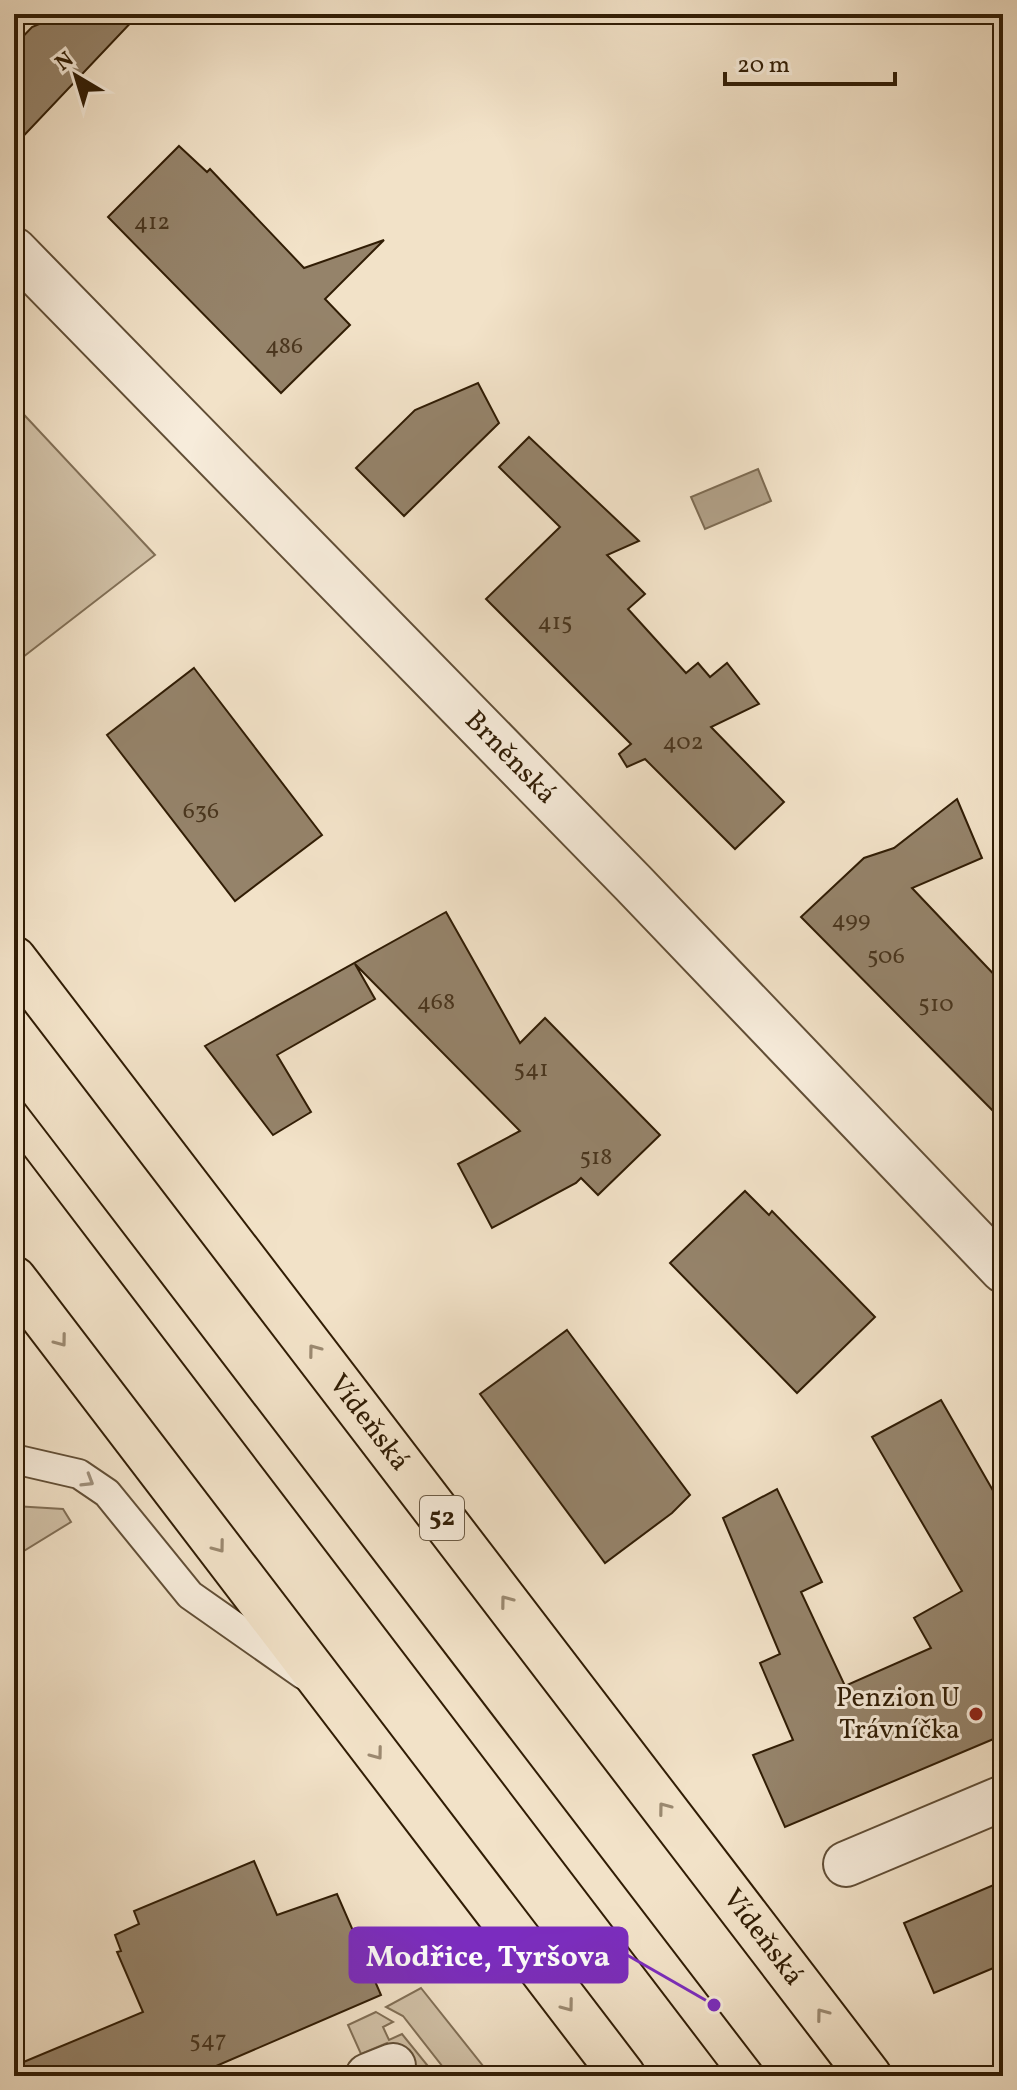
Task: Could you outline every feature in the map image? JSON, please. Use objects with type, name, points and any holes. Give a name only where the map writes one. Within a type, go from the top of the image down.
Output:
[{"type":"highway","name":"Vídeňská","points":[[14,959],[869,2076]]},
{"type":"highway","points":[[14,1279],[623,2076]]},
{"type":"street","name":"Brněnská","points":[[14,250],[633,883],[1003,1270]]},
{"type":"street","points":[[846,1864],[1003,1798]]},
{"type":"lane","points":[[14,1459],[79,1474],[107,1493],[190,1595],[334,1697]]},
{"type":"shaded area","points":[[14,404],[155,555],[14,664]]},
{"type":"shaded area","points":[[758,469],[771,501],[705,529],[691,497]]},
{"type":"shaded area","points":[[14,1506],[63,1509],[71,1522],[14,1557]]},
{"type":"shaded area","points":[[421,1988],[491,2076],[450,2076],[403,2016],[386,2007]]},
{"type":"shaded area","points":[[376,2012],[393,2022],[383,2027],[389,2040],[402,2034],[436,2076],[402,2076],[387,2043],[361,2054],[348,2025]]},
{"type":"building","points":[[63,14],[139,14],[14,146],[14,46],[32,27]]},
{"type":"building","points":[[179,146],[207,172],[210,169],[304,268],[384,240],[325,299],[350,325],[281,393],[108,217]]},
{"type":"building","points":[[478,383],[499,423],[404,516],[356,468],[415,410]]},
{"type":"building","points":[[529,437],[639,541],[607,555],[645,594],[628,609],[686,673],[698,663],[710,677],[727,663],[759,704],[711,727],[784,802],[735,849],[645,759],[627,767],[619,754],[631,744],[486,599],[560,527],[499,467]]},
{"type":"building","points":[[194,668],[322,835],[235,901],[107,735]]},
{"type":"building","points":[[957,799],[982,858],[912,888],[1003,984],[1003,1121],[801,917],[864,858],[894,848]]},
{"type":"building","points":[[446,912],[520,1043],[545,1018],[660,1135],[598,1195],[581,1178],[492,1228],[458,1164],[520,1131],[355,964],[375,999],[277,1055],[311,1112],[273,1135],[205,1046]]},
{"type":"building","points":[[745,1191],[769,1215],[772,1211],[875,1317],[797,1393],[670,1263]]},
{"type":"building","points":[[567,1330],[690,1495],[672,1513],[605,1563],[480,1394]]},
{"type":"building","points":[[941,1400],[1003,1508],[1003,1735],[785,1827],[753,1755],[793,1740],[760,1663],[780,1654],[723,1518],[777,1489],[822,1582],[801,1592],[845,1686],[931,1648],[914,1618],[962,1591],[872,1437]]},
{"type":"building","points":[[254,1861],[277,1915],[337,1894],[381,1995],[193,2076],[14,2076],[14,2066],[143,2012],[117,1952],[121,1951],[115,1935],[139,1924],[134,1911]]},
{"type":"building","points":[[1003,1881],[1003,1964],[934,1993],[904,1923]]},
{"type":"tram line","points":[[14,1090],[769,2076]]},
{"type":"tram line","points":[[14,1142],[726,2076]]},
{"type":"place","name":"Penzion U Trávníčka","points":[[976,1714]]},
{"type":"place","name":"Modřice, Tyršova","points":[[714,2005]]}]
